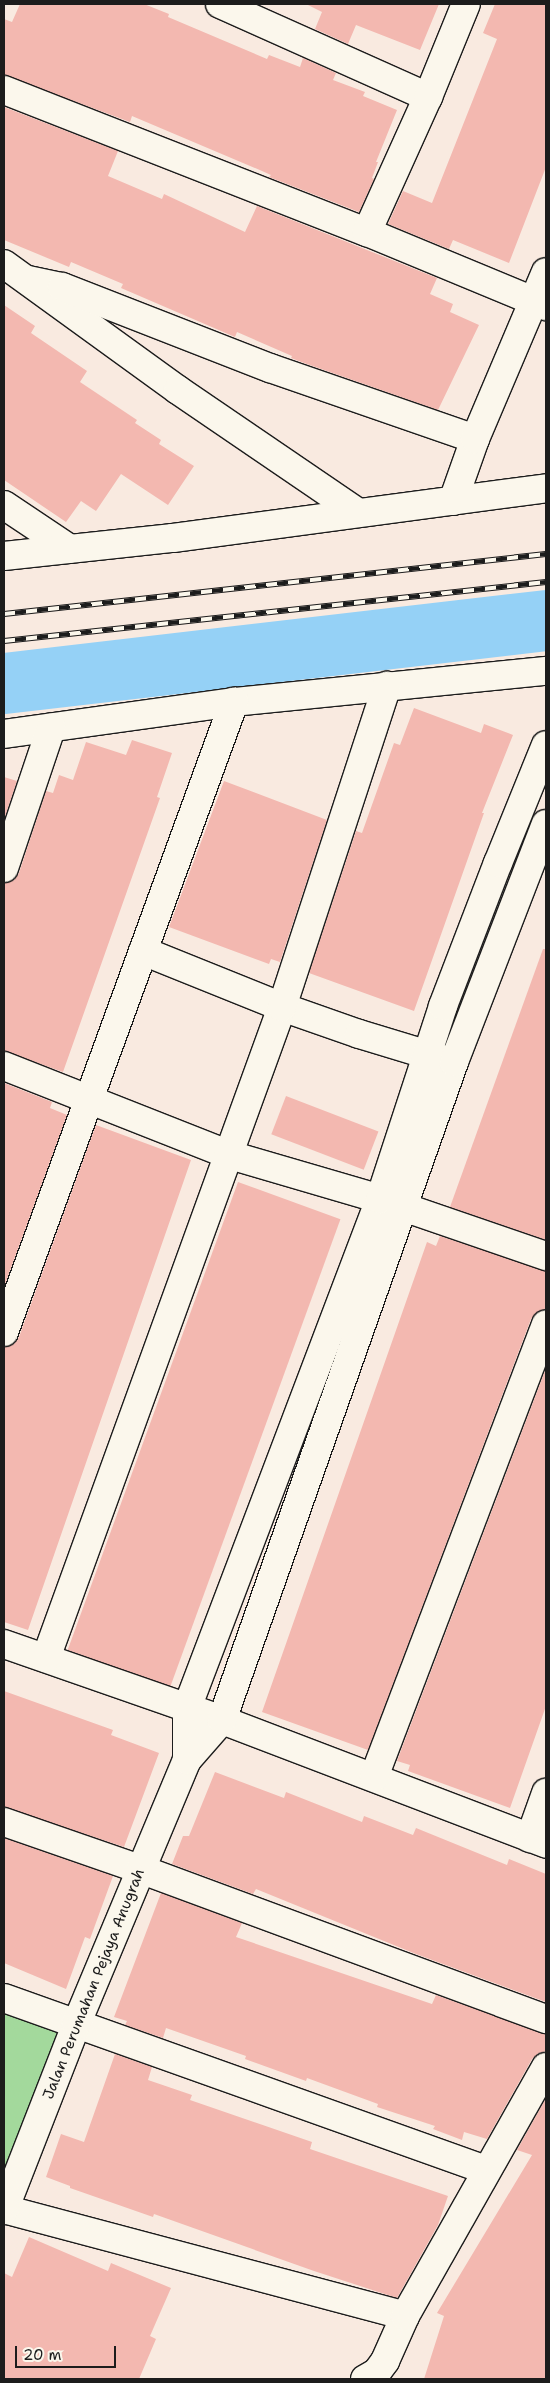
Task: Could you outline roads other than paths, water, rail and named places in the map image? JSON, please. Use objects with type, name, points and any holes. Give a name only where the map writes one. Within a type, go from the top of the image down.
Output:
[{"type":"street","points":[[220,4],[428,96]]},
{"type":"street","points":[[366,232],[428,96],[466,4]]},
{"type":"street","points":[[4,90],[366,232],[540,304]]},
{"type":"street","points":[[4,264],[28,280],[82,323],[357,512]]},
{"type":"street","points":[[453,502],[475,439],[540,304],[546,272]]},
{"type":"street","points":[[28,280],[62,287],[270,368],[475,439]]},
{"type":"street","points":[[4,556],[173,538],[357,512],[453,502],[546,488]]},
{"type":"street","points":[[4,504],[70,549]]},
{"type":"street","points":[[4,734],[234,702],[546,671]]},
{"type":"street","points":[[46,1658],[230,1156],[282,1007],[387,686]]},
{"type":"street","points":[[4,1332],[87,1100],[234,702]]},
{"type":"street","points":[[4,868],[51,728]]},
{"type":"street","points":[[222,1720],[306,1478],[391,1204],[441,1058],[443,1006],[546,745]]},
{"type":"street","points":[[441,1058],[471,1020],[546,824]]},
{"type":"street","points":[[498,863],[526,874]]},
{"type":"street","points":[[143,951],[282,1007],[359,1034],[441,1058]]},
{"type":"street","points":[[443,1006],[471,1020]]},
{"type":"street","points":[[4,1066],[230,1156],[391,1204],[546,1256]]},
{"type":"street","points":[[187,1708],[277,1467],[391,1204]]},
{"type":"street","points":[[374,1777],[546,1325]]},
{"type":"street","points":[[277,1467],[306,1478]]},
{"type":"street","points":[[4,1644],[222,1720],[538,1841],[546,1793]]},
{"type":"street","name":"Jalan Perumahan Pejaya Anugrah","points":[[187,1708],[187,1760]]},
{"type":"street","name":"Jalan Perumahan Pejaya Anugrah","points":[[4,2209],[76,2024],[187,1760],[222,1720]]},
{"type":"street","points":[[4,1822],[140,1869],[546,2018]]},
{"type":"street","points":[[4,1998],[486,2170]]},
{"type":"street","points":[[365,2379],[377,2372],[385,2361],[405,2316],[546,2067]]},
{"type":"street","points":[[4,2209],[405,2316]]},
{"type":"waterway","points":[[4,683],[546,620]]},
{"type":"railway","points":[[4,614],[546,554]]},
{"type":"railway","points":[[4,641],[546,582]]}]
